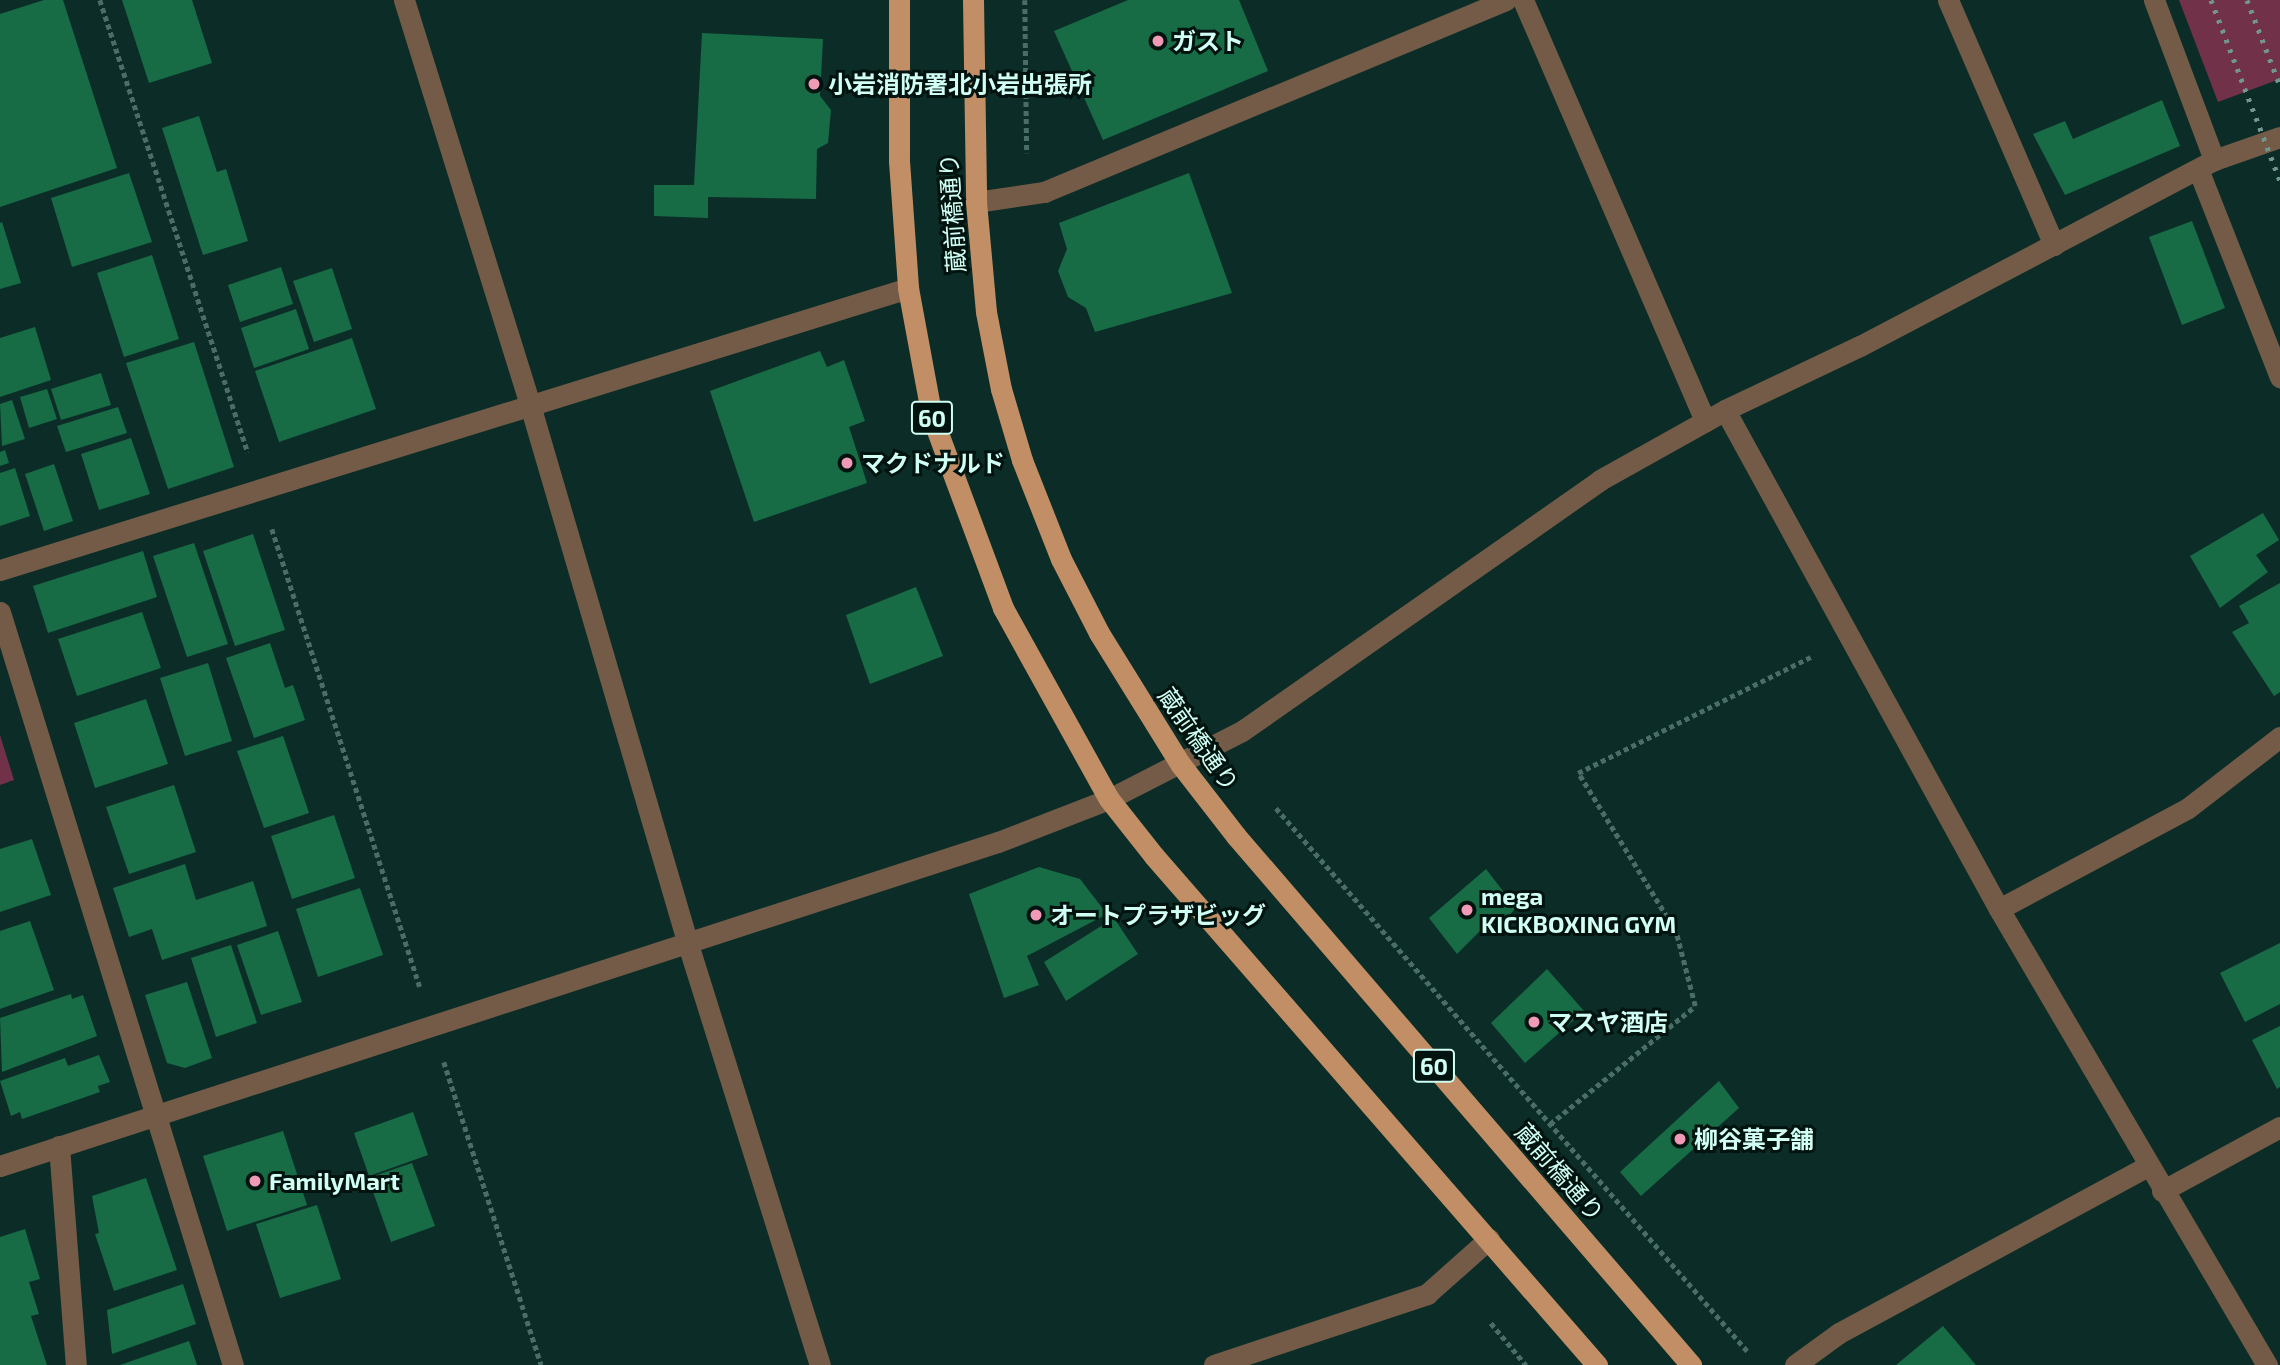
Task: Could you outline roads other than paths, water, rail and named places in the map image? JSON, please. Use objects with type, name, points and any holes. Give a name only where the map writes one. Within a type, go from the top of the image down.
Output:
[{"type":"main road","name":"蔵前橋通り","points":[[899,0],[899,161],[908,288],[932,417],[966,517],[1003,608],[1109,799],[1597,1365]]},
{"type":"main road","name":"蔵前橋通り","points":[[973,0],[976,202],[986,312],[1001,389],[1022,460],[1061,559],[1098,633],[1181,765],[1236,836],[1691,1365]]},
{"type":"street","points":[[404,0],[530,405],[687,941],[820,1365]]},
{"type":"street","points":[[976,202],[1044,192],[1506,0]]},
{"type":"street","points":[[1523,0],[1705,421]]},
{"type":"street","points":[[1948,0],[2054,245]]},
{"type":"street","points":[[2154,0],[2206,165],[2280,377]]},
{"type":"street","points":[[0,1166],[152,1114],[998,842],[1109,799],[1181,765],[1309,686],[1600,480],[1725,410],[1860,346],[2206,165],[2280,137]]},
{"type":"street","points":[[0,570],[908,288]]},
{"type":"street","points":[[1725,410],[1999,909],[2147,1166],[2267,1365]]},
{"type":"street","points":[[0,612],[152,1114],[233,1365]]},
{"type":"street","points":[[1999,909],[2188,808],[2280,737]]},
{"type":"street","points":[[2162,1191],[2280,1128]]},
{"type":"street","points":[[59,1146],[76,1365]]},
{"type":"street","points":[[1795,1365],[1839,1334],[2147,1166]]},
{"type":"street","points":[[1214,1365],[1427,1294],[1489,1239]]},
{"type":"railway","points":[[2211,0],[2280,181]]},
{"type":"railway","points":[[2247,0],[2280,86]]},
{"type":"place","name":"ガスト","points":[[1158,41]]},
{"type":"place","name":"小岩消防署北小岩出張所","points":[[814,84]]},
{"type":"place","name":"マクドナルド","points":[[847,463]]},
{"type":"place","name":"mega KICKBOXING GYM","points":[[1467,910]]},
{"type":"place","name":"オートプラザビッグ","points":[[1036,915]]},
{"type":"place","name":"マスヤ酒店","points":[[1534,1022]]},
{"type":"place","name":"柳谷菓子舗","points":[[1680,1139]]},
{"type":"place","name":"FamilyMart","points":[[255,1181]]}]
